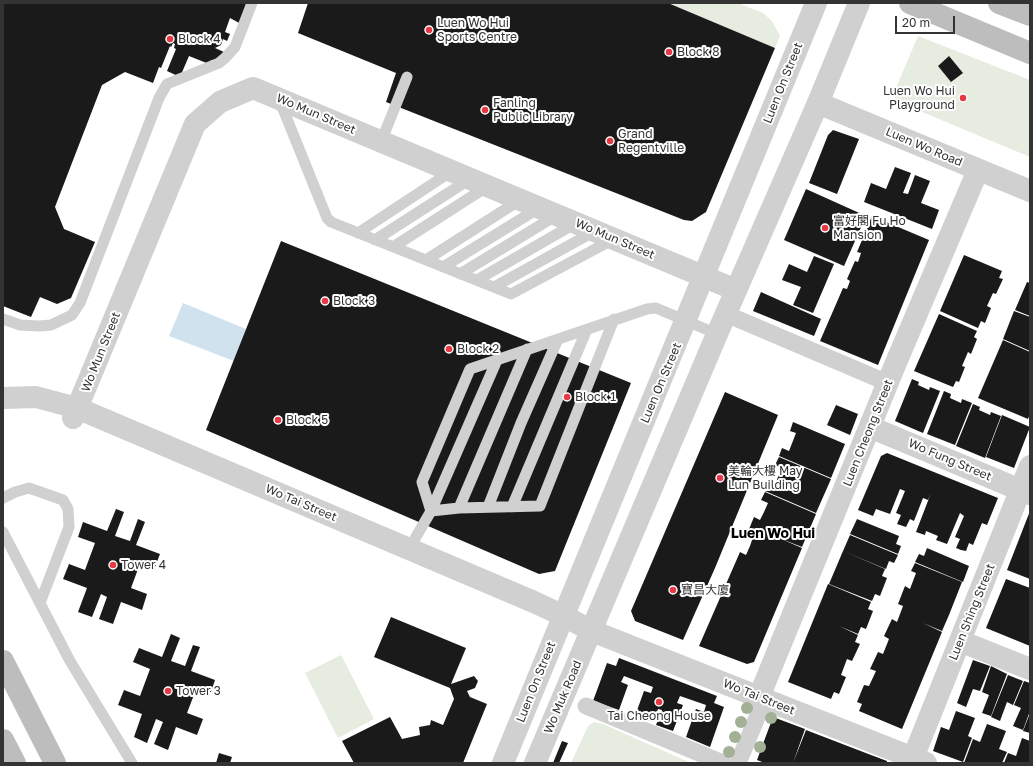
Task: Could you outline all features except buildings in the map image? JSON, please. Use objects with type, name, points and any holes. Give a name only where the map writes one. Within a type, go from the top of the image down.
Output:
[{"type":"main road","points":[[910,3],[1030,53]]},
{"type":"main road","points":[[999,3],[1030,15]]},
{"type":"main road","points":[[3,661],[55,763]]},
{"type":"main road","points":[[3,740],[15,763]]},
{"type":"street","name":"Luen On Street","points":[[504,763],[816,3]]},
{"type":"street","points":[[592,631],[716,334],[818,103],[859,3]]},
{"type":"street","name":"Wo Mun Street","points":[[75,413],[195,124],[220,102],[253,88],[736,290]]},
{"type":"street","name":"Luen Wo Road","points":[[818,103],[1030,191]]},
{"type":"street","name":"Luen Cheong Street","points":[[760,702],[888,383],[978,170]]},
{"type":"street","points":[[726,314],[888,383]]},
{"type":"street","name":"Wo Tai Street","points":[[3,398],[36,397],[409,549],[562,620]]},
{"type":"street","name":"Wo Tai Street","points":[[3,412],[36,410],[75,413],[562,620],[592,631],[760,702],[916,761]]},
{"type":"street","name":"Wo Fung Street","points":[[870,427],[1025,492]]},
{"type":"street","name":"Luen Shing Street","points":[[916,761],[960,641],[1025,492],[1030,466]]},
{"type":"street","name":"Wo Muk Road","points":[[535,763],[592,631]]},
{"type":"street","points":[[960,641],[1030,669]]},
{"type":"street","points":[[738,763],[760,702]]},
{"type":"street","points":[[586,706],[723,763]]},
{"type":"lane","points":[[3,319],[20,325],[39,326],[51,325],[72,315],[80,303],[159,98],[167,84],[219,63],[225,58],[235,46],[252,3]]},
{"type":"lane","points":[[381,142],[407,77]]},
{"type":"lane","points":[[278,98],[327,218],[331,222],[511,294],[567,219]]},
{"type":"lane","points":[[358,233],[470,179]]},
{"type":"lane","points":[[375,240],[470,179]]},
{"type":"lane","points":[[393,247],[470,179]]},
{"type":"lane","points":[[426,260],[567,219]]},
{"type":"lane","points":[[443,267],[567,219]]},
{"type":"lane","points":[[460,274],[567,219]]},
{"type":"lane","points":[[477,280],[567,219]]},
{"type":"lane","points":[[494,287],[567,219]]},
{"type":"lane","points":[[431,511],[422,482],[470,369],[614,319],[656,308],[716,334]]},
{"type":"lane","points":[[431,511],[459,508],[540,506],[614,319]]},
{"type":"lane","points":[[512,507],[587,328]]},
{"type":"lane","points":[[488,507],[521,423],[558,339]]},
{"type":"lane","points":[[459,508],[527,349]]},
{"type":"lane","points":[[409,549],[413,539],[431,511],[497,360]]},
{"type":"lane","points":[[3,498],[15,492],[29,488],[63,500],[68,509],[69,527],[40,604]]},
{"type":"lane","points":[[3,532],[70,661],[132,763]]},
{"type":"shaded area","points":[[668,3],[738,3],[763,13],[772,21],[780,36],[775,48]]},
{"type":"shaded area","name":"Luen Wo Hui Playground","points":[[918,36],[1030,80],[1030,157],[898,102],[893,95]]},
{"type":"shaded area","points":[[341,655],[374,719],[338,738],[305,673]]},
{"type":"shaded area","points":[[594,722],[603,724],[691,763],[571,763],[588,726]]},
{"type":"water","points":[[183,303],[246,329],[234,361],[169,336]]},
{"type":"place","name":"Luen Wo Hui Sports Centre","points":[[429,30]]},
{"type":"place","name":"Block 4","points":[[170,39]]},
{"type":"place","name":"Block 8","points":[[669,52]]},
{"type":"place","name":"Luen Wo Hui Playground","points":[[963,98]]},
{"type":"place","name":"Fanling Public Library","points":[[485,110]]},
{"type":"place","name":"Grand Regentville","points":[[610,141]]},
{"type":"place","name":"富好閣 Fu Ho Mansion","points":[[825,228]]},
{"type":"place","name":"Block 3","points":[[325,301]]},
{"type":"place","name":"Block 2","points":[[449,349]]},
{"type":"place","name":"Block 1","points":[[567,397]]},
{"type":"place","name":"Block 5","points":[[278,420]]},
{"type":"place","name":"美輪大樓 May Lun Building","points":[[720,478]]},
{"type":"place","name":"Tower 4","points":[[113,565]]},
{"type":"place","name":"寶昌大廈","points":[[673,590]]},
{"type":"place","name":"Tower 3","points":[[168,691]]},
{"type":"place","name":"Tai Cheong House","points":[[659,702]]},
{"type":"district","name":"Luen Wo Hui","points":[[773,534]]}]
